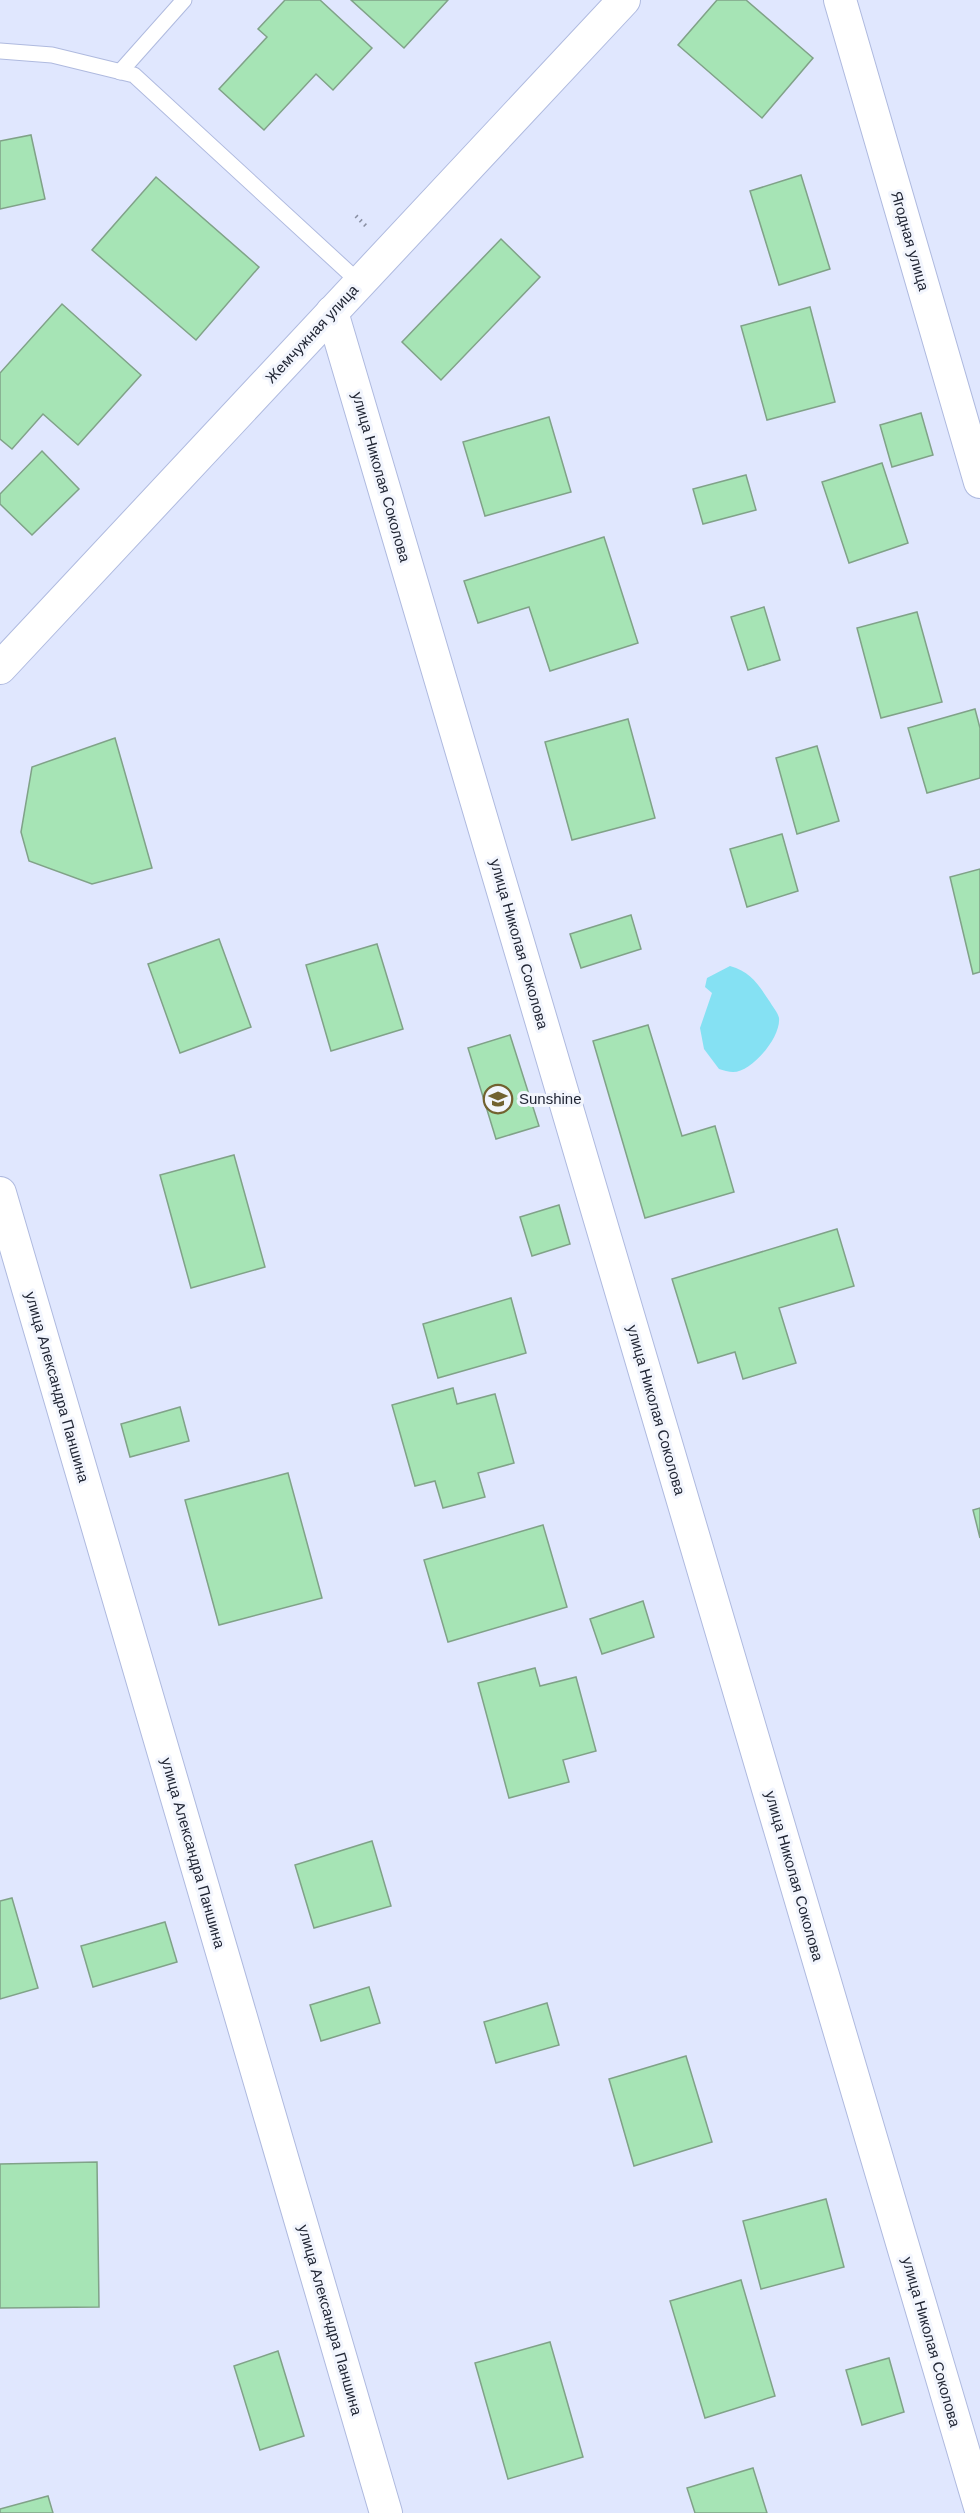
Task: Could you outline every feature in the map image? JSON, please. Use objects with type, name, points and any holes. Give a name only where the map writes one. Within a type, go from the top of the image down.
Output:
[{"type":"street","name":"Жемчужная улица","points":[[0,668],[624,0]]},
{"type":"street","name":"Ягодная улица","points":[[840,0],[980,482]]},
{"type":"street","name":"улица Николая Соколова","points":[[332,312],[980,2507]]},
{"type":"street","name":"улица Александра Паншина","points":[[0,1193],[386,2513]]},
{"type":"lane","points":[[120,72],[184,0]]},
{"type":"lane","points":[[0,51],[52,55],[134,75],[360,283]]},
{"type":"water","points":[[730,966],[753,980],[779,1018],[775,1034],[764,1052],[748,1066],[733,1072],[719,1069],[704,1049],[700,1028],[712,993],[705,987],[707,978]]},
{"type":"building","points":[[285,0],[320,0],[372,48],[333,90],[316,74],[264,130],[219,89],[267,37],[258,29]]},
{"type":"building","points":[[351,0],[448,0],[404,48]]},
{"type":"building","points":[[717,0],[746,0],[813,58],[762,118],[678,45]]},
{"type":"building","points":[[31,135],[45,199],[0,209],[0,141]]},
{"type":"building","points":[[801,175],[830,269],[779,285],[750,191]]},
{"type":"building","points":[[156,177],[259,267],[196,340],[92,250]]},
{"type":"building","points":[[501,239],[540,277],[441,380],[402,342]]},
{"type":"building","points":[[62,304],[141,375],[78,445],[43,414],[12,449],[0,439],[0,373]]},
{"type":"building","points":[[810,307],[835,402],[767,420],[741,326]]},
{"type":"building","points":[[921,413],[933,455],[892,467],[880,425]]},
{"type":"building","points":[[549,417],[571,492],[485,516],[463,442]]},
{"type":"building","points":[[42,451],[79,489],[32,535],[0,504],[0,494]]},
{"type":"building","points":[[882,463],[908,543],[849,563],[822,482]]},
{"type":"building","points":[[746,475],[756,510],[703,524],[693,489]]},
{"type":"building","points":[[604,537],[638,643],[550,671],[529,607],[478,623],[464,581]]},
{"type":"building","points":[[764,607],[780,660],[748,670],[731,617]]},
{"type":"building","points":[[917,612],[942,702],[881,718],[857,628]]},
{"type":"building","points":[[975,709],[980,728],[980,778],[927,793],[908,728]]},
{"type":"building","points":[[628,719],[655,818],[572,840],[545,742]]},
{"type":"building","points":[[115,738],[152,868],[92,884],[29,861],[21,832],[32,767]]},
{"type":"building","points":[[817,746],[839,821],[797,834],[776,758]]},
{"type":"building","points":[[782,834],[798,891],[747,907],[730,849]]},
{"type":"building","points":[[980,869],[980,972],[973,974],[950,877]]},
{"type":"building","points":[[631,915],[641,949],[581,968],[570,934]]},
{"type":"building","points":[[219,939],[251,1027],[180,1053],[148,964]]},
{"type":"building","points":[[377,944],[403,1029],[331,1051],[306,965]]},
{"type":"building","points":[[648,1025],[682,1136],[715,1126],[734,1192],[645,1218],[593,1041]]},
{"type":"building","points":[[510,1035],[539,1126],[496,1139],[468,1048]]},
{"type":"building","points":[[234,1155],[265,1267],[191,1288],[160,1175]]},
{"type":"building","points":[[559,1205],[570,1244],[532,1256],[520,1217]]},
{"type":"building","points":[[837,1229],[854,1286],[779,1308],[796,1363],[743,1379],[735,1352],[698,1363],[672,1279]]},
{"type":"building","points":[[511,1298],[526,1353],[438,1378],[423,1324]]},
{"type":"building","points":[[453,1388],[457,1404],[495,1394],[514,1463],[478,1473],[485,1497],[443,1508],[435,1481],[415,1486],[392,1405]]},
{"type":"building","points":[[180,1407],[189,1441],[130,1457],[121,1424]]},
{"type":"building","points":[[288,1473],[322,1598],[219,1625],[185,1500]]},
{"type":"building","points":[[980,1508],[980,1538],[973,1510]]},
{"type":"building","points":[[543,1525],[567,1607],[448,1642],[424,1560]]},
{"type":"building","points":[[643,1601],[654,1637],[602,1654],[590,1619]]},
{"type":"building","points":[[535,1668],[540,1686],[576,1677],[596,1751],[563,1760],[569,1782],[509,1798],[478,1683]]},
{"type":"building","points":[[372,1841],[391,1906],[314,1928],[295,1865]]},
{"type":"building","points":[[12,1898],[38,1988],[0,1999],[0,1901]]},
{"type":"building","points":[[165,1922],[177,1962],[93,1987],[81,1946]]},
{"type":"building","points":[[369,1987],[380,2023],[321,2041],[310,2005]]},
{"type":"building","points":[[547,2003],[559,2045],[496,2063],[484,2022]]},
{"type":"building","points":[[686,2056],[712,2142],[634,2166],[609,2079]]},
{"type":"building","points":[[97,2162],[99,2307],[0,2308],[0,2164]]},
{"type":"building","points":[[826,2199],[844,2267],[761,2289],[743,2221]]},
{"type":"building","points":[[741,2280],[775,2396],[705,2418],[670,2301]]},
{"type":"building","points":[[550,2342],[583,2457],[508,2479],[475,2363]]},
{"type":"building","points":[[278,2351],[304,2436],[260,2450],[234,2366]]},
{"type":"building","points":[[889,2358],[904,2412],[862,2425],[846,2370]]},
{"type":"building","points":[[753,2468],[767,2513],[695,2513],[687,2488]]},
{"type":"building","points":[[48,2496],[53,2513],[0,2513],[0,2509]]},
{"type":"place","name":"Sunshine","points":[[498,1099]]}]
